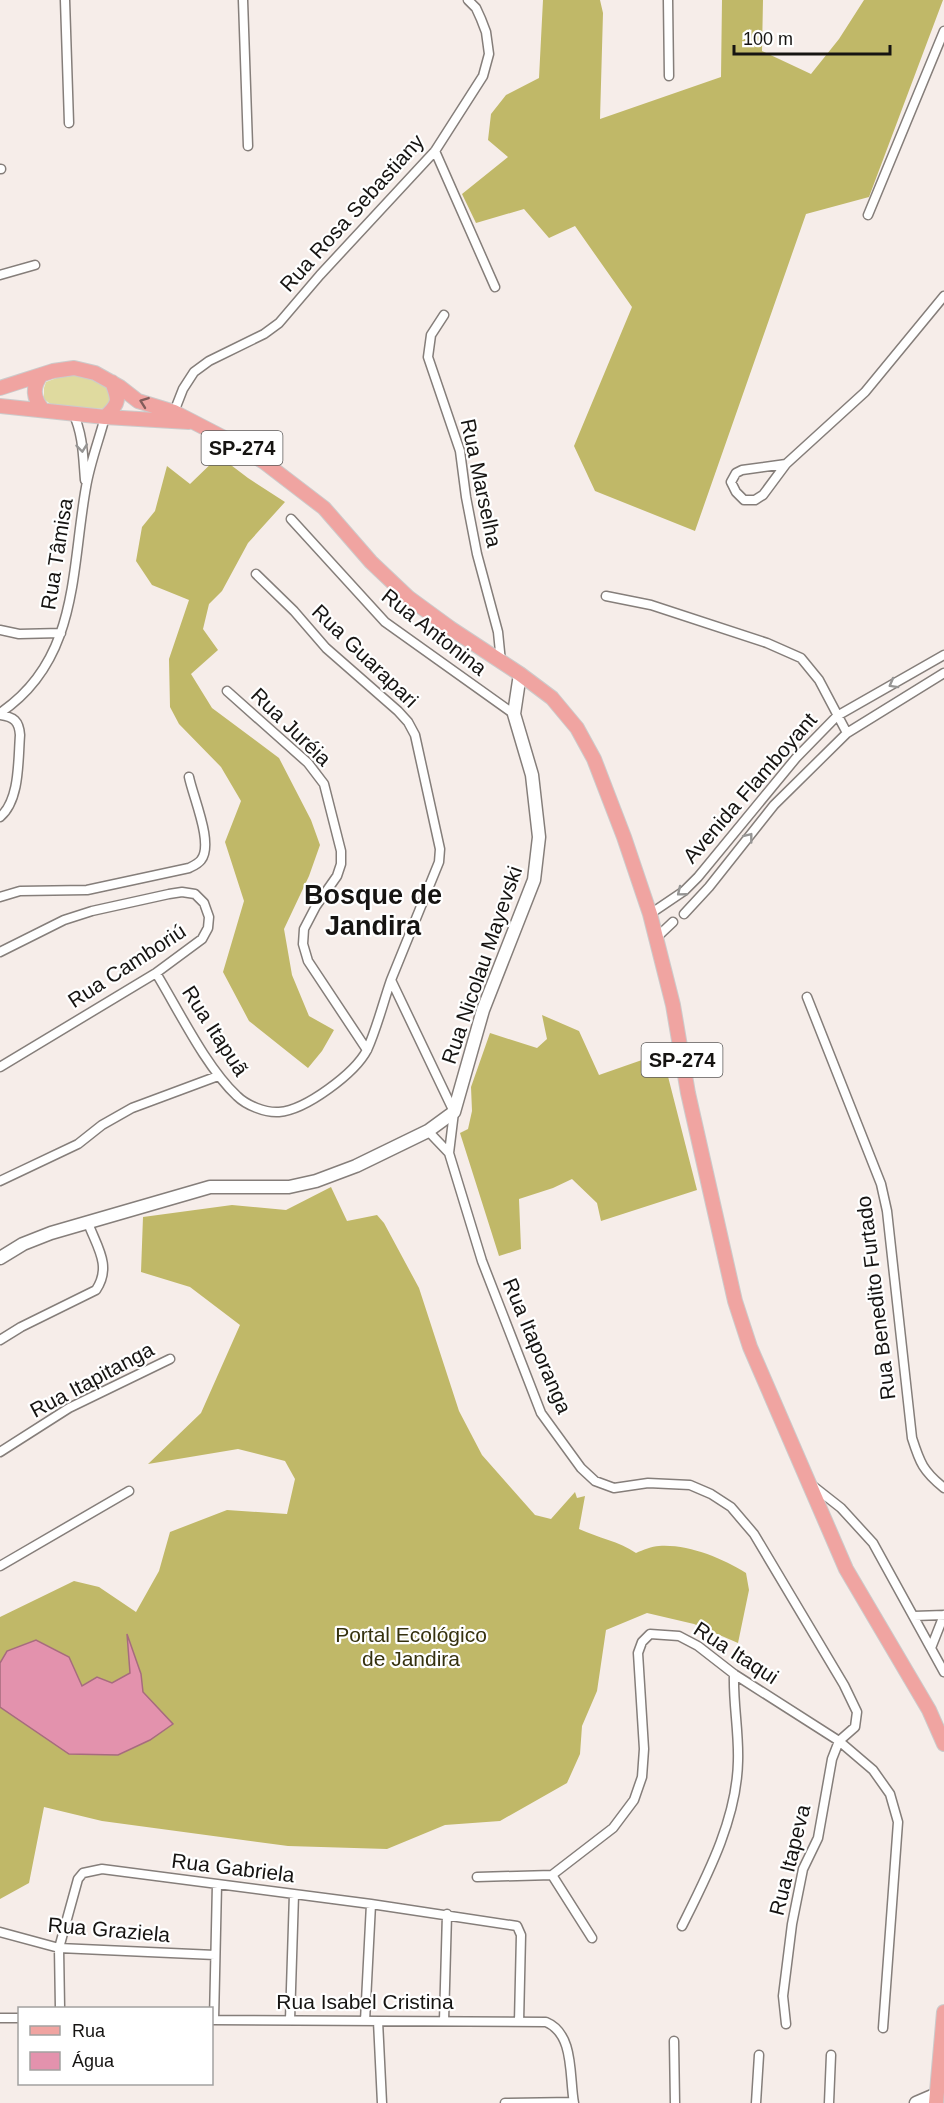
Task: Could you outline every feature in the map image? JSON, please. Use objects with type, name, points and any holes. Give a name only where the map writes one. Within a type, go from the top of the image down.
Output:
[{"type":"main road","points":[[0,388],[41,375],[74,368],[95,373],[138,401],[174,412],[198,423]]},
{"type":"main road","points":[[41,375],[36,382],[34,394],[43,410]]},
{"type":"main road","points":[[105,417],[115,408],[117,402],[112,382]]},
{"type":"main road","points":[[0,406],[105,417],[198,423]]},
{"type":"main road","name":"SP-274","points":[[198,423],[264,462],[324,508],[371,562],[409,598],[552,698],[583,738],[594,759],[624,837],[650,914],[673,1005],[688,1093],[735,1301],[750,1347],[846,1569],[929,1710],[944,1744]]},
{"type":"main road","points":[[937,2099],[944,2012]]},
{"type":"street","points":[[65,0],[69,123]]},
{"type":"street","points":[[243,0],[248,146]]},
{"type":"street","name":"Rua Rosa Sebastiany","points":[[174,412],[183,389],[194,372],[208,361],[264,334],[279,322],[320,274],[435,151],[483,76],[489,54],[486,32],[476,8],[468,0]]},
{"type":"street","points":[[668,0],[669,76]]},
{"type":"street","points":[[868,214],[944,32]]},
{"type":"street","points":[[435,151],[495,287]]},
{"type":"street","points":[[0,275],[35,265]]},
{"type":"street","points":[[786,464],[742,470],[736,473],[731,482],[736,492],[744,500],[755,500],[763,495],[786,464],[865,392],[944,296]]},
{"type":"street","name":"Rua Marselha","points":[[444,315],[431,335],[428,357],[460,451],[467,507],[479,563],[498,632],[501,662]]},
{"type":"street","name":"Rua Tâmisa","points":[[73,413],[82,440],[86,485]]},
{"type":"street","name":"Rua Tâmisa","points":[[0,714],[13,704],[39,676],[61,633],[70,606],[86,485],[105,417]]},
{"type":"street","name":"Rua Antonina","points":[[291,519],[385,622],[514,714]]},
{"type":"street","name":"Rua Guarapari","points":[[256,574],[294,611],[326,648],[398,711],[408,722],[415,735],[440,849],[439,862],[391,980]]},
{"type":"street","points":[[606,596],[651,605],[767,644],[801,658],[819,680],[847,733]]},
{"type":"street","points":[[0,630],[19,634],[61,633]]},
{"type":"street","name":"Avenida Flamboyant","points":[[650,914],[684,891],[698,877],[796,758],[837,716],[944,655]]},
{"type":"street","name":"Avenida Flamboyant","points":[[684,914],[709,887],[774,805],[847,733],[944,673]]},
{"type":"street","name":"Rua Nicolau Mayevski","points":[[454,1112],[483,1010],[534,880],[539,837],[532,775],[514,714],[520,674]]},
{"type":"street","name":"Rua Juréia","points":[[227,691],[308,763],[324,784],[341,851],[341,864],[337,876],[316,906],[304,929],[303,944],[312,968],[367,1050]]},
{"type":"street","points":[[0,714],[10,716],[15,720],[20,735],[13,801],[8,811],[0,817]]},
{"type":"street","points":[[0,897],[20,891],[87,890],[189,868],[200,862],[205,853],[206,841],[189,777]]},
{"type":"street","name":"Rua Camboriú","points":[[0,952],[64,920],[92,911],[176,893],[195,894],[204,903],[209,917],[208,928],[202,939],[156,973],[0,1067]]},
{"type":"street","points":[[656,938],[674,922]]},
{"type":"street","name":"Rua Itapuã","points":[[156,973],[218,1076],[238,1098],[257,1108],[279,1112],[304,1104],[353,1070],[367,1050],[391,980]]},
{"type":"street","points":[[0,1258],[51,1233],[210,1187],[289,1187],[316,1181],[356,1166],[428,1131],[454,1112],[391,980]]},
{"type":"street","name":"Rua Benedito Furtado","points":[[807,997],[881,1184],[887,1212],[912,1438],[927,1474],[944,1488]]},
{"type":"street","points":[[0,1181],[78,1144],[102,1125],[132,1108],[218,1076]]},
{"type":"street","name":"Rua Itaporanga","points":[[454,1112],[449,1154],[482,1261],[541,1413],[581,1468],[595,1481],[614,1488],[648,1483],[690,1485],[711,1494],[731,1507],[754,1534],[844,1685],[857,1712],[855,1727],[838,1742]]},
{"type":"street","name":"Rua Itaporanga","points":[[428,1131],[449,1154]]},
{"type":"street","points":[[0,1340],[21,1327],[96,1290],[103,1279],[105,1267],[88,1223]]},
{"type":"street","name":"Rua Itapitanga","points":[[0,1452],[69,1408],[170,1359]]},
{"type":"street","points":[[808,1483],[841,1508],[873,1543],[944,1672]]},
{"type":"street","points":[[0,1566],[129,1491]]},
{"type":"street","points":[[914,1616],[944,1615],[931,1648]]},
{"type":"street","name":"Rua Itaqui","points":[[552,1875],[613,1828],[634,1800],[642,1777],[644,1749],[638,1653],[642,1642],[650,1634],[679,1636],[698,1646],[734,1674],[838,1742],[873,1770],[890,1794],[898,1822],[883,2028]]},
{"type":"street","points":[[682,1926],[715,1859],[731,1805],[738,1762],[733,1701],[734,1674]]},
{"type":"street","points":[[929,1710],[944,1730]]},
{"type":"street","name":"Rua Itapeva","points":[[786,2024],[783,1996],[792,1924],[803,1869],[818,1838],[832,1759],[838,1742]]},
{"type":"street","name":"Rua Gabriela","points":[[60,2007],[59,1948],[78,1879],[83,1873],[102,1869],[447,1914],[517,1926],[521,1935],[519,2022]]},
{"type":"street","points":[[477,1877],[552,1875],[592,1938]]},
{"type":"street","points":[[213,2020],[217,1884]]},
{"type":"street","points":[[290,2020],[294,1894]]},
{"type":"street","points":[[365,2021],[371,1904]]},
{"type":"street","points":[[444,2021],[447,1914]]},
{"type":"street","name":"Rua Graziela","points":[[0,1932],[59,1948],[215,1955]]},
{"type":"street","points":[[0,2018],[18,2018]]},
{"type":"street","name":"Rua Isabel Cristina","points":[[213,2020],[546,2022],[556,2026],[563,2037],[569,2058],[573,2102]]},
{"type":"street","points":[[378,2021],[382,2103]]},
{"type":"street","points":[[674,2041],[675,2103]]},
{"type":"street","points":[[756,2103],[759,2055]]},
{"type":"street","points":[[829,2103],[831,2055]]},
{"type":"street","points":[[916,2103],[937,2099]]},
{"type":"street","points":[[505,2103],[573,2102]]},
{"type":"shaded area","points":[[72,374],[83,375],[110,387],[113,395],[106,409],[53,406],[44,399],[46,382]]},
{"type":"green space","points":[[543,0],[600,0],[603,13],[600,119],[721,77],[722,0],[763,0],[762,51],[811,74],[839,39],[864,0],[943,0],[869,197],[806,214],[695,531],[595,491],[574,446],[632,307],[575,226],[549,238],[524,209],[476,223],[462,194],[508,157],[488,140],[491,114],[506,95],[539,78]]},
{"type":"green space","points":[[219,456],[285,502],[248,543],[222,591],[209,604],[203,629],[218,650],[191,674],[212,708],[279,758],[311,820],[320,845],[309,876],[284,929],[292,975],[309,1016],[334,1030],[322,1051],[308,1068],[249,1021],[223,972],[244,901],[225,842],[241,801],[221,767],[179,724],[170,707],[169,659],[189,600],[152,585],[136,561],[142,527],[155,511],[167,466],[190,484]]},
{"type":"green space","points":[[542,1015],[579,1031],[599,1075],[662,1053],[697,1190],[601,1221],[597,1203],[572,1179],[519,1199],[521,1249],[499,1256],[460,1133],[468,1129],[472,1111],[471,1087],[490,1033],[537,1048],[547,1039]]},
{"type":"green space","name":"Portal Ecológico de Jandira","points":[[331,1187],[347,1221],[377,1215],[384,1223],[419,1288],[459,1411],[482,1455],[535,1515],[551,1519],[575,1492],[577,1498],[585,1496],[579,1529],[623,1545],[636,1553],[659,1546],[693,1550],[716,1557],[746,1573],[749,1590],[738,1643],[694,1624],[647,1613],[606,1630],[597,1691],[582,1726],[580,1754],[567,1783],[500,1821],[445,1825],[387,1849],[288,1846],[102,1821],[44,1807],[29,1883],[0,1899],[0,1617],[74,1581],[99,1587],[136,1612],[159,1571],[170,1532],[227,1510],[287,1514],[295,1479],[285,1461],[238,1449],[148,1464],[201,1413],[240,1325],[190,1287],[141,1272],[143,1217],[232,1205],[286,1210]]},
{"type":"water","points":[[127,1634],[141,1674],[143,1692],[173,1724],[150,1740],[118,1755],[69,1754],[0,1707],[0,1663],[7,1651],[36,1640],[69,1657],[82,1686],[97,1677],[112,1683],[130,1673]]},
{"type":"district","name":"Bosque de Jandira","points":[[373,910]]}]
